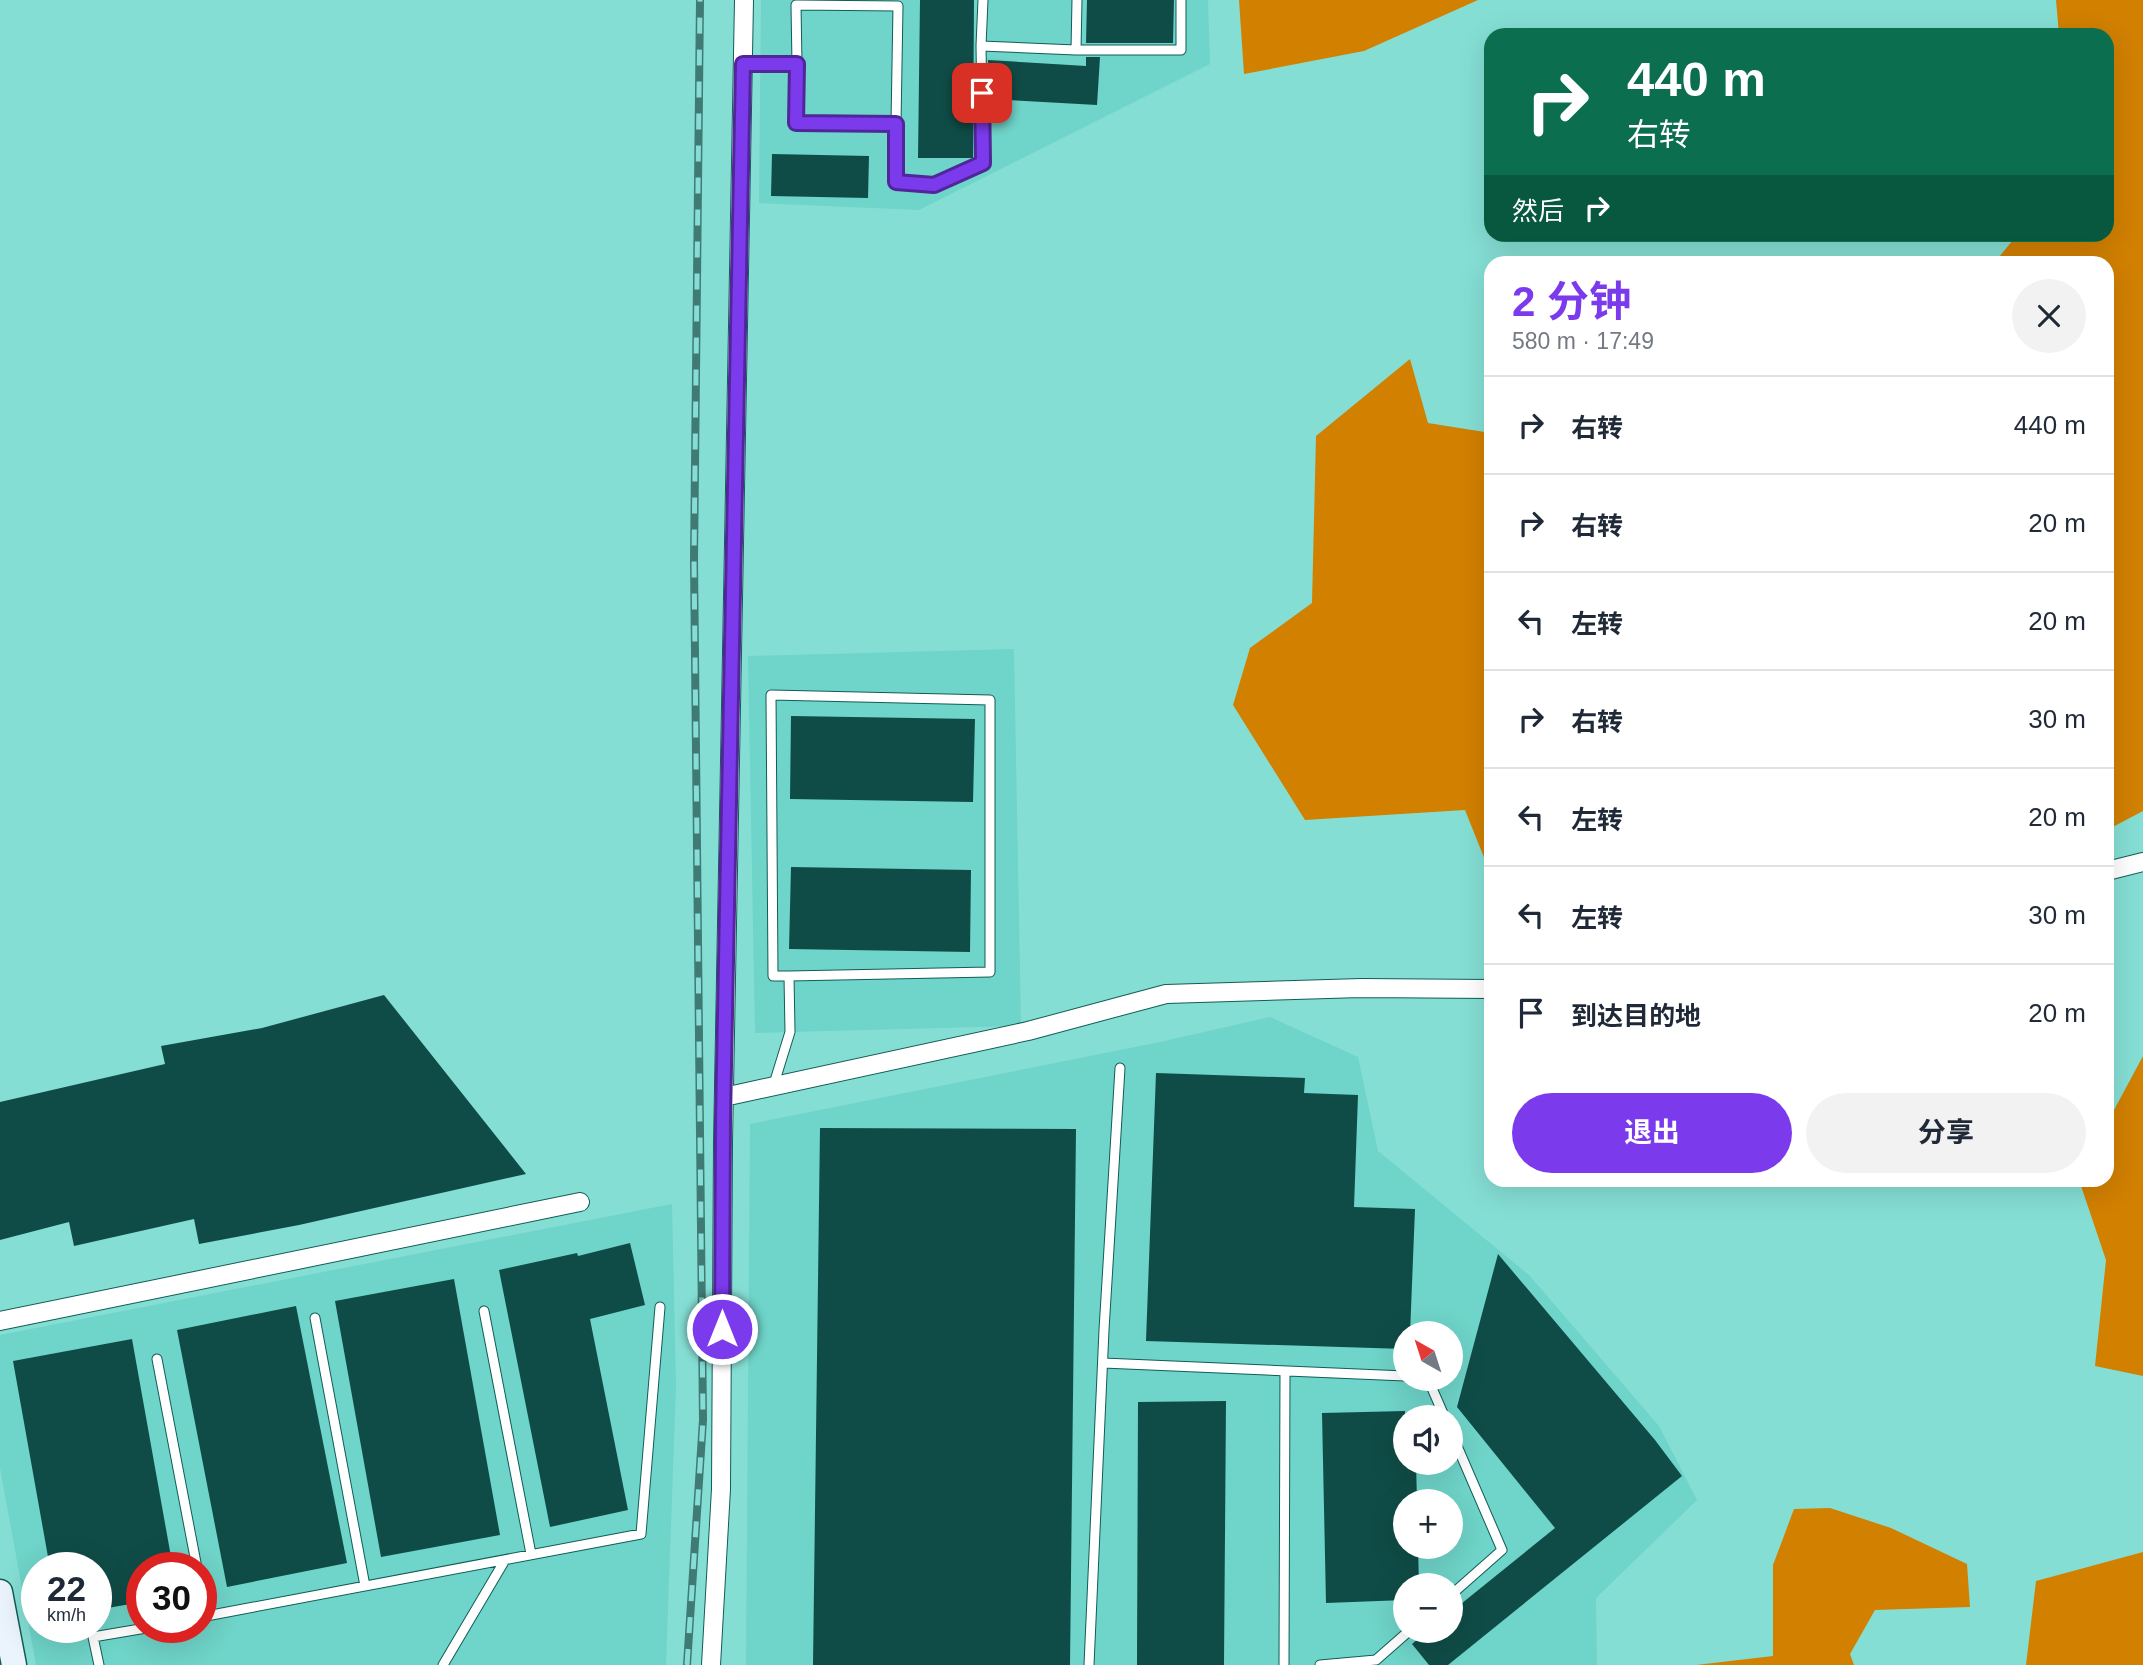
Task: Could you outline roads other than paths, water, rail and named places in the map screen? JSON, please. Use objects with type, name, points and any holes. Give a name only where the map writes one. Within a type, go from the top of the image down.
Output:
[{"type":"street","points":[[710,1665],[721,1489],[724,1097],[744,0]]},
{"type":"street","points":[[2114,869],[2143,862]]},
{"type":"street","points":[[724,1097],[1028,1031],[1166,994],[1361,988],[1484,989]]},
{"type":"street","points":[[0,1321],[580,1202]]},
{"type":"street","points":[[0,1592],[14,1665]]},
{"type":"lane","points":[[896,124],[796,123],[796,2],[898,6],[896,182],[934,185],[983,163],[983,0]]},
{"type":"lane","points":[[1076,50],[1077,0]]},
{"type":"lane","points":[[981,46],[1181,50],[1181,0]]},
{"type":"lane","points":[[743,64],[797,64]]},
{"type":"lane","points":[[771,695],[990,700],[990,972],[789,976],[772,976],[771,695]]},
{"type":"lane","points":[[773,1087],[790,1032],[789,976]]},
{"type":"lane","points":[[1089,1665],[1120,1068]]},
{"type":"lane","points":[[217,1614],[641,1534],[660,1307]]},
{"type":"lane","points":[[484,1311],[531,1555]]},
{"type":"lane","points":[[315,1318],[365,1586]]},
{"type":"lane","points":[[157,1359],[194,1552]]},
{"type":"lane","points":[[1103,1363],[1393,1376]]},
{"type":"lane","points":[[1284,1665],[1285,1371]]},
{"type":"lane","points":[[1463,1460],[1502,1550],[1463,1584]]},
{"type":"lane","points":[[443,1665],[505,1559]]},
{"type":"lane","points":[[99,1665],[93,1637],[126,1631]]},
{"type":"lane","points":[[1321,1665],[1376,1660],[1395,1643]]},
{"type":"railway","points":[[687,1665],[703,1420],[694,560],[700,0]]}]
